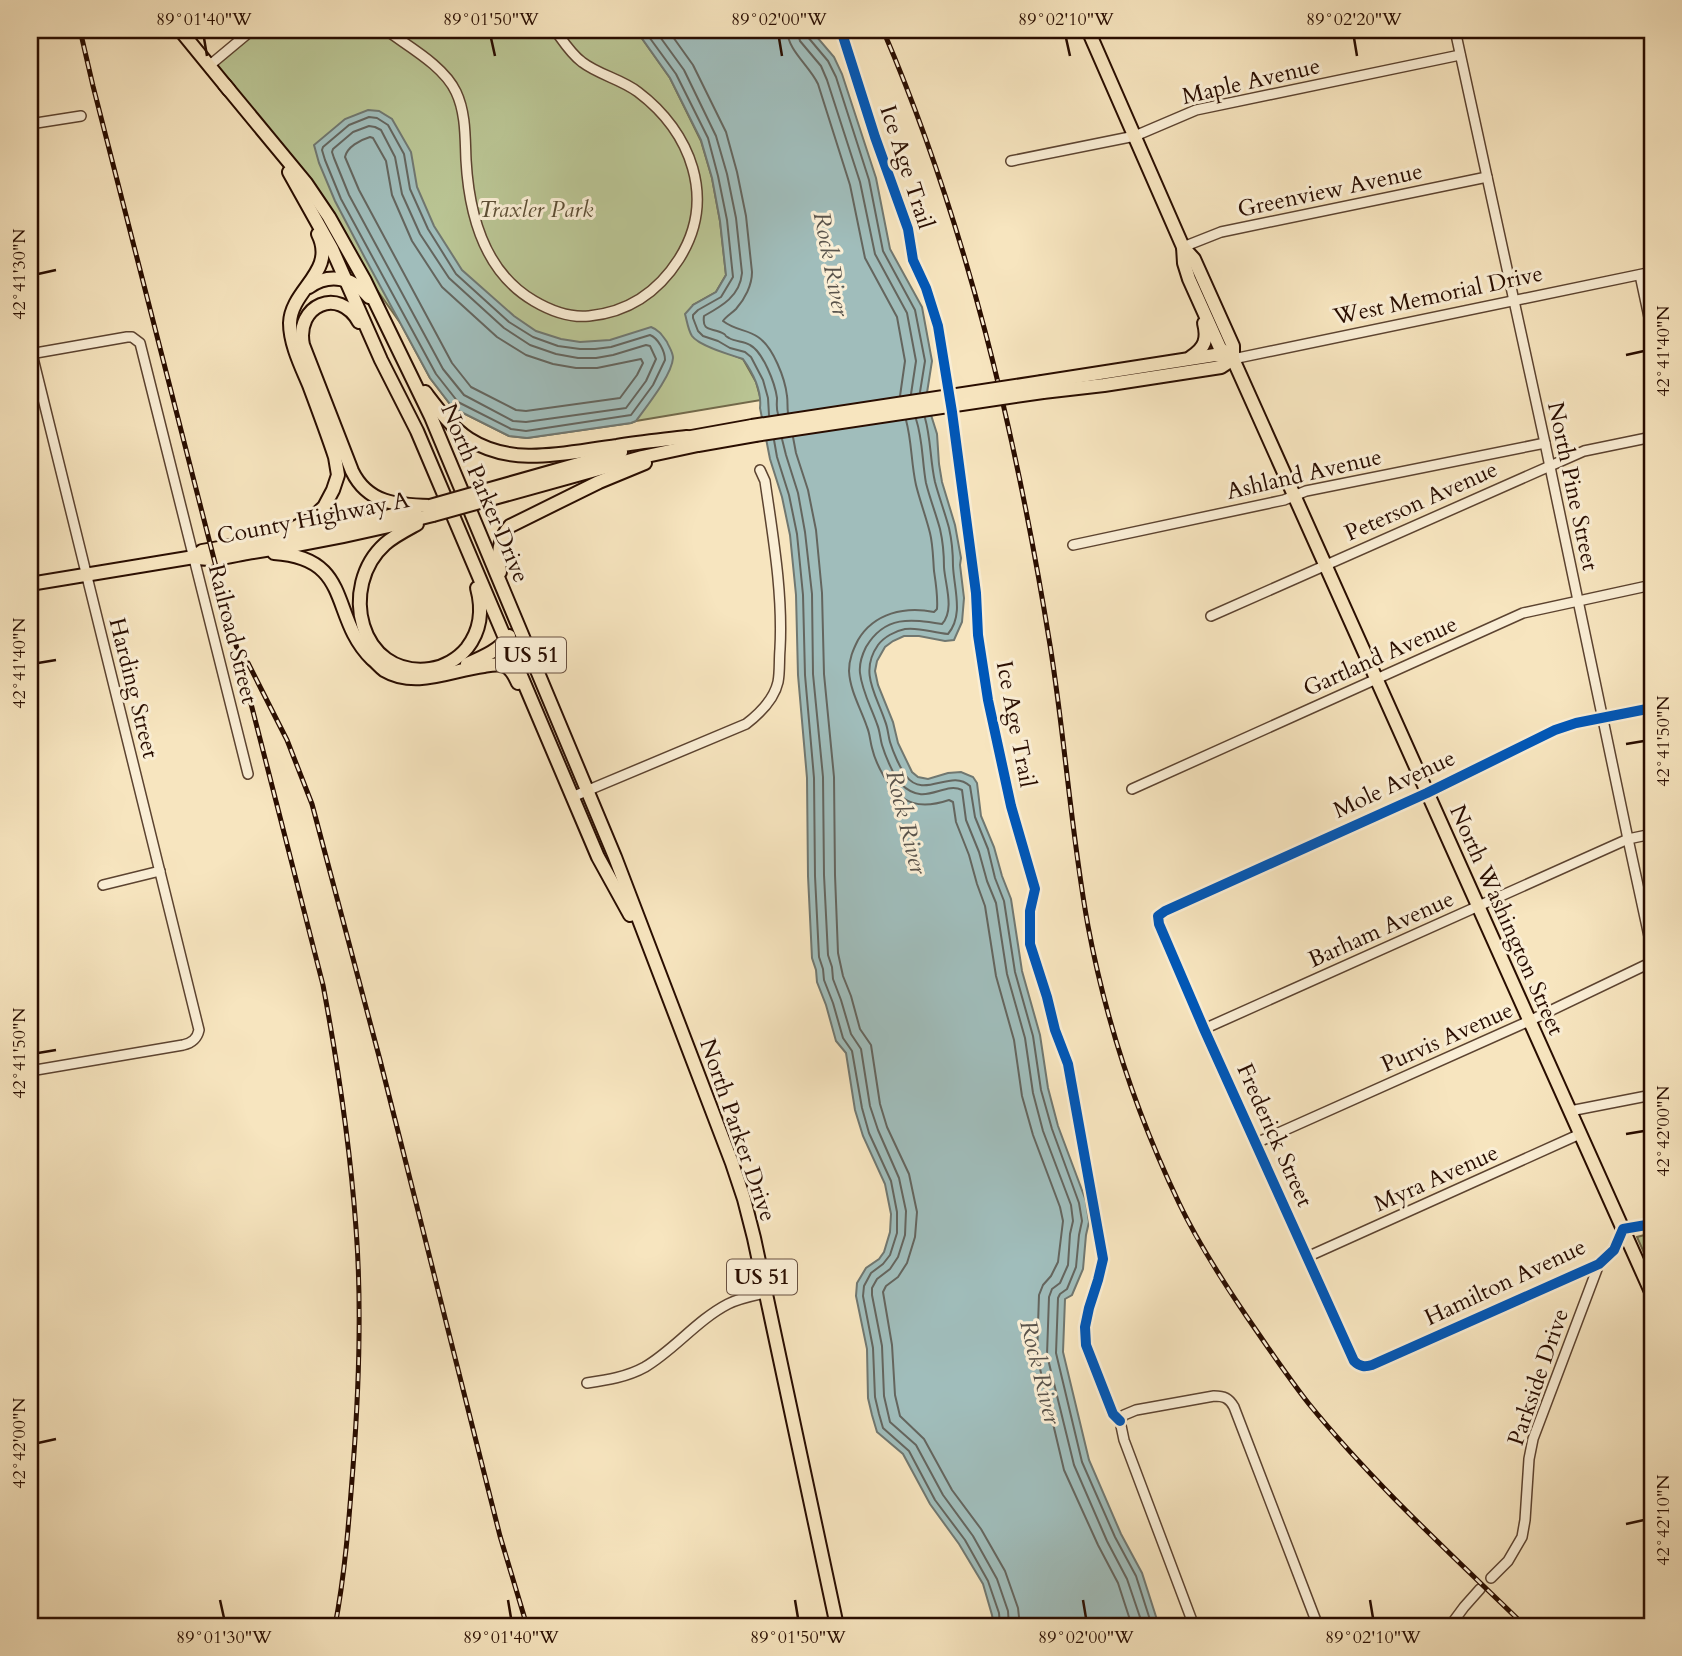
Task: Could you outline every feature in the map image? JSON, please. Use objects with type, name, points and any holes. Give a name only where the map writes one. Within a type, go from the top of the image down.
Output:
[{"type":"main road","name":"North Parker Drive","points":[[180,30],[282,159],[332,249],[381,360],[417,431],[598,857],[649,949]]},
{"type":"main road","name":"North Washington Street","points":[[1087,30],[1183,247],[1194,260],[1233,346],[1233,359],[1652,1294]]},
{"type":"main road","name":"North Parker Drive","points":[[225,85],[306,183],[329,217],[365,281],[431,417],[588,791],[740,1187],[754,1238],[835,1623]]},
{"type":"main road","points":[[273,539],[311,519],[324,507],[338,475],[335,457],[296,352],[290,323],[292,312],[323,261],[321,240],[309,207]]},
{"type":"main road","name":"North Washington Street","points":[[1183,247],[1184,263],[1196,296],[1220,348],[1233,359]]},
{"type":"main road","points":[[305,290],[321,280],[346,281],[362,288],[378,309]]},
{"type":"main road","points":[[1187,360],[1206,342],[1206,327],[1196,296]]},
{"type":"main road","points":[[381,360],[348,308],[328,303],[315,308],[306,316],[302,328],[303,345],[355,478],[364,489],[376,497],[431,510]]},
{"type":"main road","name":"West Memorial Drive","points":[[1043,387],[1215,355],[1233,359]]},
{"type":"main road","name":"West Memorial Drive","points":[[1043,387],[1104,385],[1221,367],[1233,359]]},
{"type":"main road","points":[[406,365],[444,417],[469,439],[498,451],[545,456],[692,441]]},
{"type":"main road","name":"County Highway A","points":[[194,557],[203,560],[350,535],[485,495],[629,460],[692,441],[1043,387]]},
{"type":"main road","points":[[501,583],[499,544],[510,526],[567,497],[692,441]]},
{"type":"main road","points":[[431,510],[386,543],[371,559],[362,581],[359,602],[362,625],[373,646],[389,660],[410,668],[433,668],[454,659],[473,640],[478,630],[481,609],[464,544]]},
{"type":"main road","name":"County Highway A","points":[[194,557],[202,551],[431,510]]},
{"type":"main road","points":[[256,552],[297,556],[319,566],[338,593],[355,637],[363,650],[384,670],[401,676],[427,678],[477,667],[504,665],[510,670],[537,715]]},
{"type":"main road","points":[[30,584],[194,557]]},
{"type":"main road","points":[[444,674],[498,648],[512,631],[515,617]]},
{"type":"street","points":[[210,65],[252,30]]},
{"type":"street","points":[[386,30],[440,70],[454,88],[463,116],[466,167],[475,220],[484,244],[500,272],[509,283],[544,307],[573,316],[600,315],[629,305],[651,292],[677,261],[687,246],[693,228],[697,195],[695,175],[688,153],[670,122],[635,89],[581,62],[555,30]]},
{"type":"street","name":"North Pine Street","points":[[1455,30],[1652,950]]},
{"type":"street","name":"Maple Avenue","points":[[1011,161],[1135,136],[1196,110],[1460,55]]},
{"type":"street","points":[[30,124],[81,116]]},
{"type":"street","name":"Greenview Avenue","points":[[1183,247],[1221,232],[1487,177]]},
{"type":"street","name":"West Memorial Drive","points":[[1233,359],[1652,272]]},
{"type":"street","points":[[1640,275],[1652,331]]},
{"type":"street","name":"Railroad Street","points":[[30,351],[127,337],[138,341],[142,348],[248,774]]},
{"type":"street","name":"Harding Street","points":[[30,351],[199,1030],[189,1044],[30,1072]]},
{"type":"street","name":"Peterson Avenue","points":[[1211,616],[1584,451],[1652,437]]},
{"type":"street","name":"Ashland Avenue","points":[[1073,545],[1284,500],[1306,491],[1545,443]]},
{"type":"street","points":[[572,797],[746,724],[759,714],[770,699],[778,683],[781,625],[777,560],[765,481],[760,471]]},
{"type":"street","name":"Gartland Avenue","points":[[1132,789],[1523,613],[1652,585]]},
{"type":"street","name":"Mole Avenue","points":[[1158,916],[1427,793],[1555,730],[1576,723],[1652,708]]},
{"type":"street","name":"Barham Avenue","points":[[1204,1029],[1628,839],[1652,835]]},
{"type":"street","points":[[103,885],[160,871]]},
{"type":"street","name":"Frederick Street","points":[[1158,916],[1204,1029],[1354,1362],[1362,1367]]},
{"type":"street","name":"Purvis Avenue","points":[[1256,1143],[1529,1021],[1652,962]]},
{"type":"street","points":[[1570,1111],[1652,1095]]},
{"type":"street","name":"Myra Avenue","points":[[1307,1257],[1580,1134]]},
{"type":"street","points":[[1623,1230],[1652,1224]]},
{"type":"street","name":"Hamilton Avenue","points":[[1362,1367],[1373,1365],[1599,1264],[1614,1250],[1623,1230]]},
{"type":"street","name":"Parkside Drive","points":[[1491,1578],[1508,1561],[1522,1538],[1533,1439],[1599,1264]]},
{"type":"street","points":[[587,1383],[628,1375],[647,1366],[713,1313],[743,1298],[765,1293]]},
{"type":"street","points":[[1194,1626],[1124,1440],[1120,1421],[1124,1415],[1136,1410],[1214,1396],[1223,1396],[1234,1407],[1318,1626]]},
{"type":"street","points":[[1450,1626],[1480,1589]]},
{"type":"green space","name":"Traxler Park","points":[[252,30],[636,30],[670,78],[701,141],[712,178],[726,275],[716,292],[693,305],[709,346],[743,359],[756,382],[761,400],[527,438],[509,436],[453,408],[430,378],[401,324],[350,252],[210,65]]},
{"type":"green space","points":[[1652,1233],[1652,1271],[1637,1237]]},
{"type":"water","name":"Rock River","points":[[636,30],[811,30],[834,57],[842,74],[876,178],[890,249],[922,307],[932,361],[926,399],[937,434],[942,482],[955,525],[961,558],[964,598],[962,622],[954,640],[904,636],[893,641],[885,647],[875,671],[898,743],[912,772],[918,777],[928,779],[961,772],[973,777],[977,783],[981,816],[1011,899],[1022,971],[1040,1035],[1048,1088],[1058,1126],[1086,1201],[1089,1222],[1083,1269],[1072,1295],[1065,1299],[1063,1352],[1089,1460],[1121,1534],[1142,1573],[1159,1626],[994,1626],[983,1584],[959,1544],[930,1504],[903,1454],[877,1432],[868,1398],[867,1349],[856,1296],[857,1283],[866,1268],[884,1252],[890,1232],[891,1214],[885,1184],[863,1136],[855,1110],[846,1053],[836,1041],[812,958],[807,778],[790,535],[770,459],[760,395],[753,376],[743,359],[701,343],[692,336],[689,328],[685,314],[693,305],[716,292],[726,275],[720,221],[701,140],[670,78]]},
{"type":"water","points":[[368,110],[379,111],[392,119],[411,152],[417,187],[434,226],[462,270],[514,316],[536,331],[580,342],[610,340],[651,327],[662,335],[672,354],[672,365],[658,391],[636,421],[527,438],[509,436],[453,408],[430,378],[335,201],[319,163],[314,145],[345,119]]},
{"type":"railway","points":[[80,30],[323,985],[334,1045],[353,1197],[359,1318],[357,1407],[351,1487],[344,1567],[335,1626]]},
{"type":"railway","points":[[883,30],[940,179],[964,255],[1004,409],[1037,566],[1050,645],[1088,926],[1104,997],[1136,1102],[1179,1203],[1202,1247],[1277,1361],[1334,1434],[1386,1490],[1525,1626]]},
{"type":"railway","points":[[248,663],[287,740],[312,804],[380,1060],[500,1536],[527,1626]]},
{"type":"cycle path","name":"Ice Age Trail","points":[[841,30],[908,229],[913,260],[926,288],[938,326],[952,412],[988,700],[1011,806],[1035,889],[1030,911],[1030,944],[1055,1030],[1068,1064],[1103,1259],[1085,1327],[1086,1345],[1113,1414],[1120,1421]]},
{"type":"cycle path","points":[[1652,708],[1576,723],[1555,730],[1427,793],[1158,916],[1204,1029],[1354,1361],[1358,1364],[1372,1365],[1599,1264],[1614,1250],[1623,1229],[1652,1224]]}]
